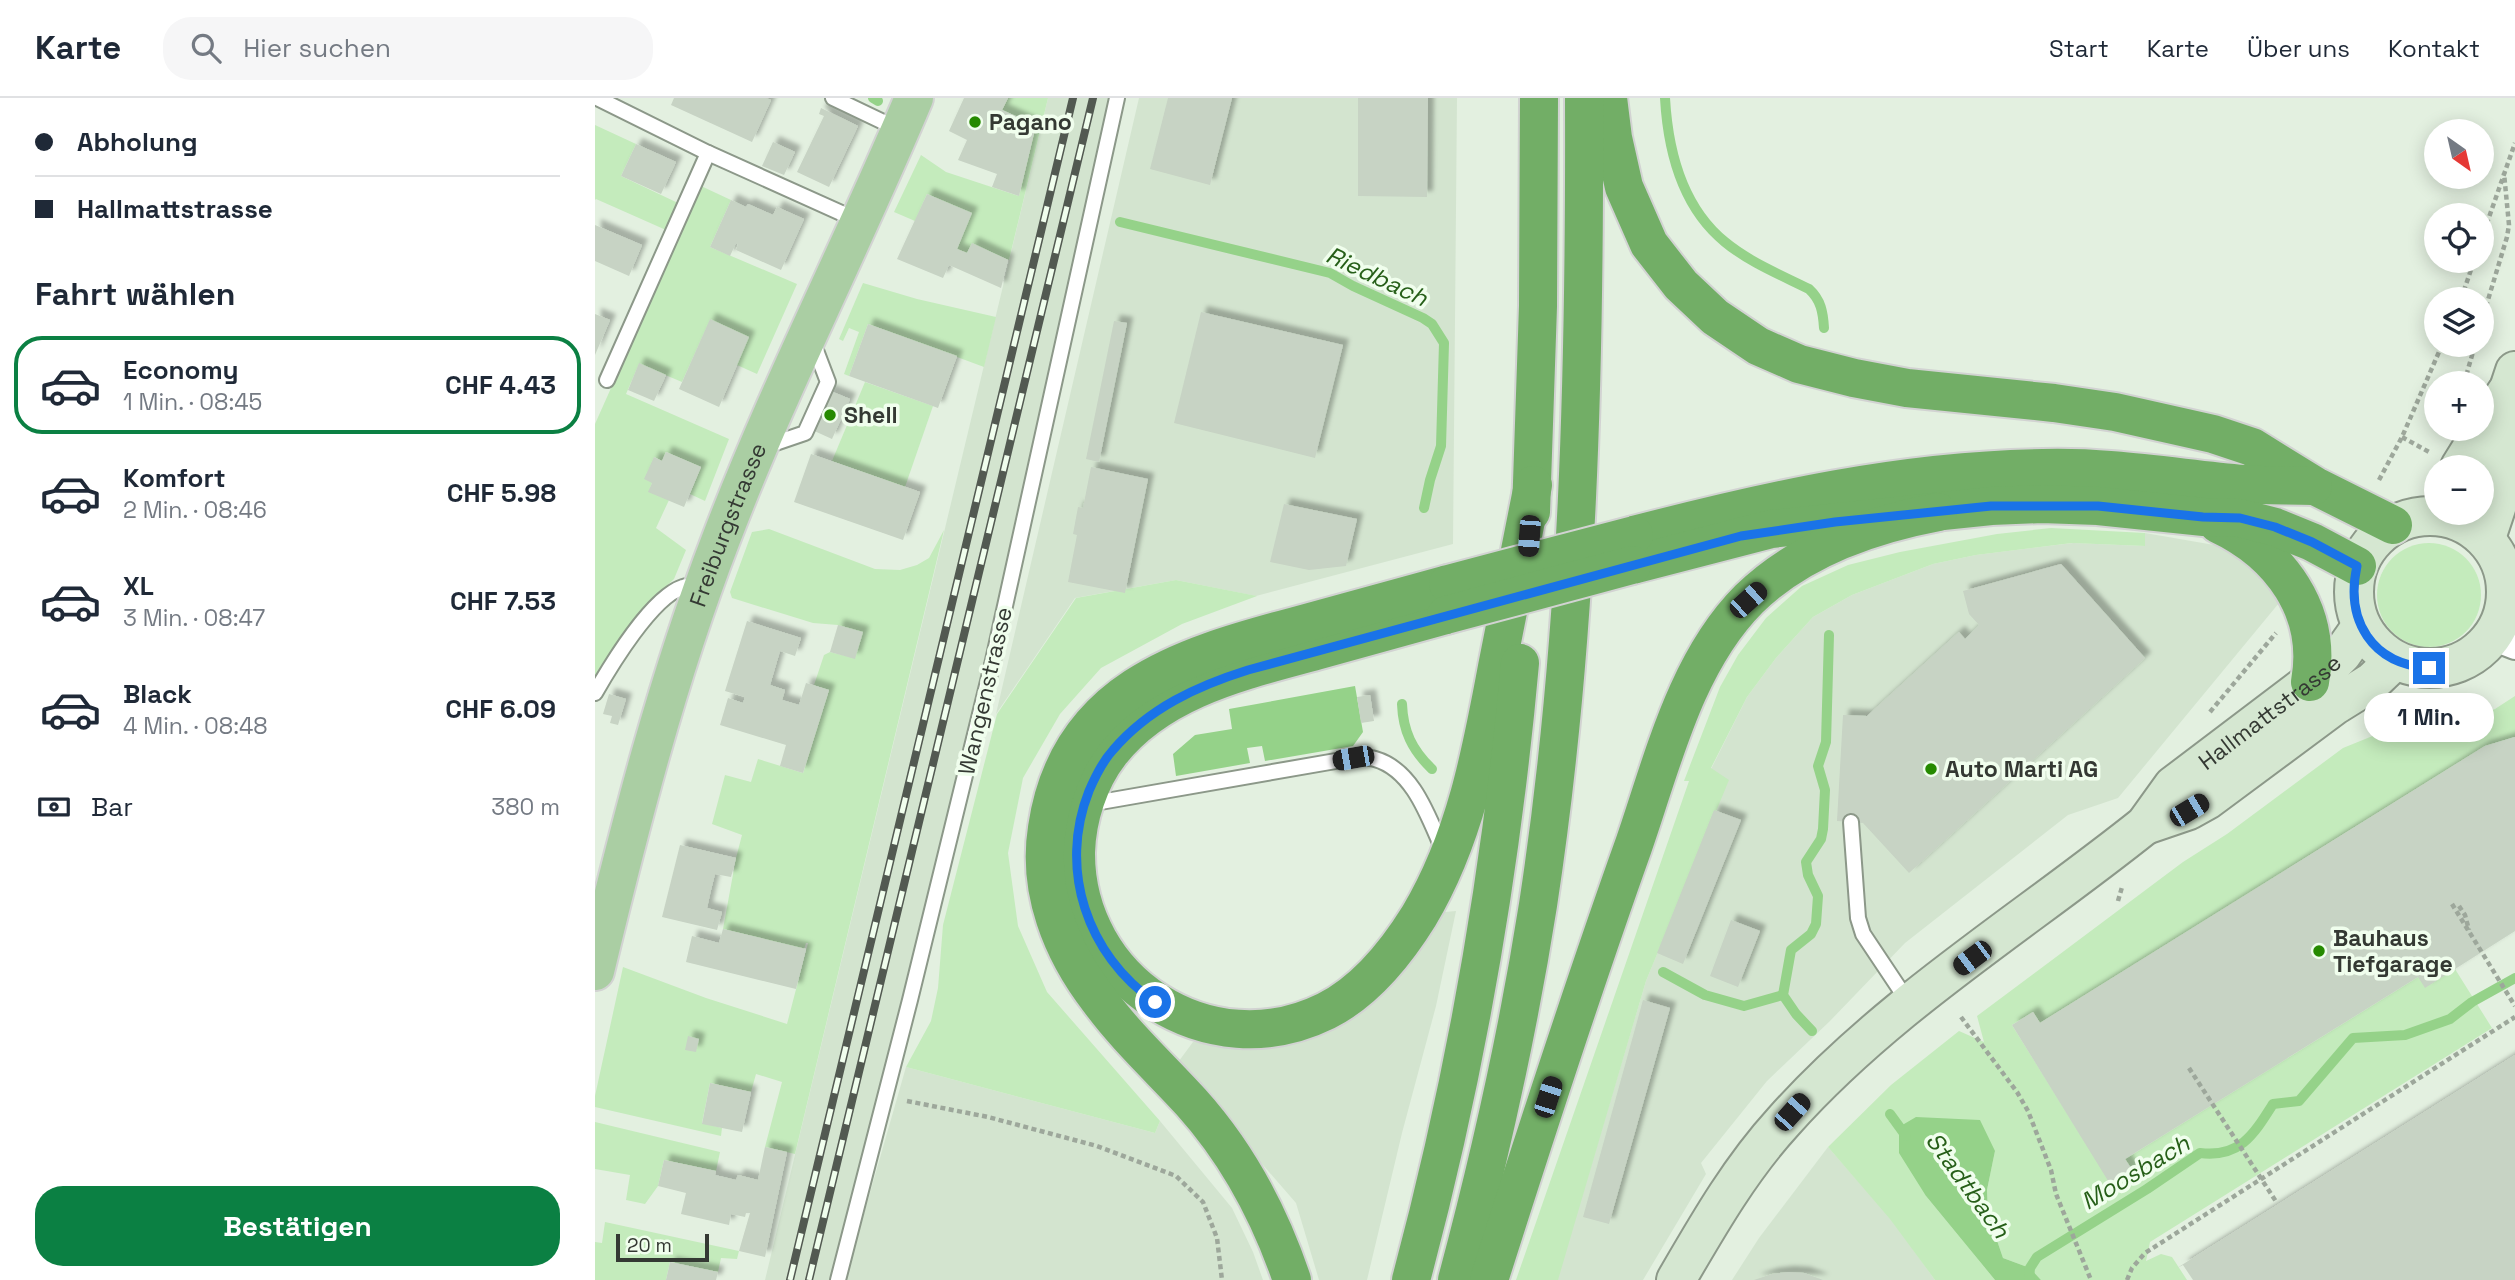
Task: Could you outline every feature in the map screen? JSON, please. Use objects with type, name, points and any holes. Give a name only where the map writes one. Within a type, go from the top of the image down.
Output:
[{"type":"highway","points":[[1411,1280],[1465,1058],[1493,898],[1517,706],[1533,485],[1538,306],[1539,98]]},
{"type":"highway","points":[[1457,1280],[1490,1149],[1524,985],[1559,739],[1578,488],[1583,306],[1584,98]]},
{"type":"highway","points":[[1608,98],[1613,138],[1624,187],[1649,244],[1681,285],[1715,317],[1758,346],[1799,363],[1893,386],[2054,403],[2165,422],[2252,447],[2315,486],[2393,525]]},
{"type":"highway","points":[[1633,550],[1733,509],[1849,486],[1988,470],[2045,467],[2104,469],[2246,484],[2315,486]]},
{"type":"highway","points":[[1447,600],[1185,694],[1141,723],[1111,752],[1100,767],[1084,805],[1076,840],[1077,875],[1085,910],[1101,947],[1113,964],[1140,991],[1174,1013],[1214,1026],[1254,1028],[1289,1024],[1325,1012],[1342,1002],[1369,981],[1402,942],[1434,888],[1470,797],[1533,485]]},
{"type":"highway","points":[[1292,1280],[1267,1218],[1229,1150],[1192,1103],[1100,1002],[1065,946],[1052,913],[1046,883],[1045,838],[1048,818],[1063,771],[1088,730],[1116,701],[1158,673],[1213,649],[1447,600],[1633,550],[1771,529],[1991,506],[2064,505],[2151,510],[2203,517],[2240,518],[2275,527],[2312,542],[2357,566]]},
{"type":"highway","points":[[1489,1280],[1623,873],[1682,707],[1708,652],[1748,600],[1778,574],[1814,551],[1879,525],[1938,512]]},
{"type":"highway","points":[[2203,517],[2238,534],[2280,568],[2301,607],[2311,637],[2313,654],[2310,682]]},
{"type":"main road","name":"Freiburgstrasse","points":[[595,971],[659,726],[702,588],[759,448],[907,114]]},
{"type":"main road","points":[[2450,455],[2513,378]]},
{"type":"main road","points":[[2486,538],[2499,499],[2513,378]]},
{"type":"main road","points":[[2424,515],[2393,525],[2373,542],[2357,566],[2353,585],[2354,605],[2361,627],[2379,650],[2394,661],[2410,667],[2450,666],[2503,641],[2502,618],[2511,599],[2507,579],[2496,551],[2486,538],[2468,525]]},
{"type":"main road","name":"Hallmattstrasse","points":[[1676,1280],[1736,1181],[1781,1124],[1856,1049],[1910,1004],[2145,825],[2173,786],[2310,682],[2342,654],[2361,627]]},
{"type":"main road","name":"Hallmattstrasse","points":[[2145,825],[2189,810],[2207,800],[2335,705],[2372,682],[2394,661]]},
{"type":"lane","points":[[597,98],[708,153],[860,221]]},
{"type":"lane","points":[[833,98],[907,114]]},
{"type":"lane","name":"Wangenstrasse","points":[[838,1280],[992,665],[1117,98]]},
{"type":"lane","points":[[607,380],[708,153]]},
{"type":"lane","points":[[595,693],[617,655],[656,607],[680,588],[702,588]]},
{"type":"lane","points":[[1084,805],[1353,758],[1375,759],[1400,774],[1419,799],[1447,859]]},
{"type":"lane","points":[[1851,822],[1858,918],[1863,934],[1910,1004]]},
{"type":"path","points":[[2494,203],[2515,143]]},
{"type":"path","points":[[2492,287],[2512,224],[2504,173]]},
{"type":"path","points":[[2378,481],[2402,438],[2437,357]]},
{"type":"path","points":[[2402,438],[2436,455]]},
{"type":"path","points":[[2215,705],[2280,628]]},
{"type":"path","points":[[2452,904],[2515,1006]]},
{"type":"path","points":[[2459,906],[2465,915],[2471,937]]},
{"type":"path","points":[[1961,1017],[2028,1111],[2051,1170],[2062,1209],[2091,1280]]},
{"type":"path","points":[[2127,1280],[2132,1268],[2145,1253],[2515,1017]]},
{"type":"path","points":[[2189,1068],[2277,1203]]},
{"type":"path","points":[[885,1096],[988,1117],[1097,1146],[1175,1176],[1203,1202],[1217,1238],[1221,1280]]},
{"type":"shaded area","points":[[1008,98],[1048,98],[1009,260],[972,244],[967,253],[957,249],[971,214],[927,194],[915,221],[894,212],[921,155],[946,172],[1019,196],[1036,125],[1002,110]]},
{"type":"shaded area","points":[[1048,98],[1117,98],[992,665],[838,1280],[765,1280]]},
{"type":"shaded area","points":[[1139,98],[1457,98],[1453,544],[1256,596],[1176,580],[1075,598],[996,714]]},
{"type":"shaded area","points":[[595,125],[636,144],[621,176],[678,203],[666,230],[595,200]]},
{"type":"shaded area","points":[[701,186],[731,200],[710,247],[797,284],[757,374],[737,365],[710,320],[682,382],[639,364],[626,394],[729,439],[705,501],[690,494],[701,467],[666,452],[662,461],[654,457],[649,491],[669,500],[656,528],[686,550],[674,579],[649,603],[595,677],[595,424]]},
{"type":"shaded area","points":[[863,283],[917,299],[996,317],[984,367],[868,324],[849,376],[844,374],[859,332],[849,328],[843,341],[839,339]]},
{"type":"shaded area","points":[[865,382],[933,406],[905,487],[832,461]]},
{"type":"shaded area","points":[[2051,528],[2145,533],[2145,546],[2072,543],[1976,555],[1933,564],[1852,595],[1813,617],[1776,658],[1747,697],[1711,768],[1729,780],[1646,981],[1558,1280],[1516,1280],[1689,781],[1684,781],[1720,687],[1738,655],[1766,618],[1802,586],[1848,565],[1900,552],[1997,534]]},
{"type":"shaded area","points":[[769,529],[875,569],[900,570],[929,558],[944,530],[795,1154],[765,1147],[782,1082],[756,1074],[751,1092],[710,1083],[702,1123],[722,1128],[721,1136],[595,1107],[595,1096],[623,967],[787,1024],[808,943],[804,949],[723,929],[742,835],[712,824],[725,775],[751,782],[758,759],[803,773],[829,690],[814,685],[824,655],[830,652],[854,658],[838,625],[813,623],[732,598],[730,592],[752,532]]},
{"type":"shaded area","points":[[2145,533],[2220,546],[2257,563],[2279,603],[2118,798],[2068,815],[1905,943],[1830,1021],[1767,1081],[1701,1163],[1706,1174],[1643,1280],[1557,1280],[1646,981],[1728,780],[1711,769],[1747,697],[1776,658],[1813,617],[1852,595],[1933,564],[1976,555],[2073,543],[2144,546]]},
{"type":"shaded area","points":[[2429,543],[2449,547],[2466,558],[2477,575],[2481,595],[2477,615],[2466,632],[2449,643],[2429,647],[2409,643],[2392,632],[2381,615],[2377,595],[2381,575],[2392,558],[2409,547]]},
{"type":"shaded area","points":[[1176,580],[1257,596],[1182,624],[1101,668],[1060,714],[1023,778],[1008,853],[1018,926],[1047,992],[1160,1121],[1155,1133],[906,1067],[931,1021],[938,988],[943,925],[997,714],[1076,598]]},
{"type":"shaded area","points":[[2515,696],[2515,737],[2485,746],[2040,1023],[2033,1012],[2012,1025],[2111,1184],[2132,1171],[2125,1159],[2418,977],[2455,969],[2492,1028],[2150,1242],[2146,1261],[2161,1254],[2172,1257],[2187,1280],[2041,1280],[2030,1268],[2003,1258],[1988,1214],[1987,1190],[1995,1151],[1926,1196],[1995,1280],[1935,1280],[1890,1219],[1828,1147],[1891,1085],[1959,1031],[1984,1042],[1977,1016],[2183,862],[2227,834],[2343,748],[2380,733],[2459,722],[2495,709]]},
{"type":"shaded area","points":[[1456,911],[1436,1006],[1367,1280],[1319,1280],[1296,1203],[1176,1065],[1193,1042],[1273,1047],[1330,1030],[1381,993],[1445,912]]},
{"type":"shaded area","points":[[906,1067],[1155,1133],[1160,1121],[1232,1208],[1263,1280],[845,1280]]},
{"type":"shaded area","points":[[595,1122],[720,1152],[716,1171],[664,1160],[658,1186],[645,1204],[626,1200],[630,1175],[595,1169]]},
{"type":"shaded area","points":[[1828,1147],[1891,1219],[1935,1280],[1732,1280],[1759,1238]]},
{"type":"shaded area","points":[[605,1222],[739,1251],[737,1259],[721,1258],[718,1272],[670,1262],[666,1280],[595,1280],[595,1242],[602,1243]]},
{"type":"water","points":[[1355,686],[1363,732],[1353,746],[1265,761],[1262,746],[1247,748],[1250,763],[1176,776],[1173,754],[1195,735],[1232,729],[1229,709]]},
{"type":"water","points":[[1916,1117],[1980,1120],[1995,1151],[1987,1190],[1988,1214],[2003,1258],[2030,1268],[2041,1280],[1995,1280],[1926,1196],[1899,1153],[1899,1127]]},
{"type":"building","points":[[674,98],[771,100],[752,142],[671,105]]},
{"type":"building","points":[[964,98],[1008,98],[1002,110],[1036,125],[1019,196],[992,187],[997,174],[958,160],[967,140],[949,131]]},
{"type":"building","points":[[1168,98],[1232,98],[1210,185],[1150,169]]},
{"type":"building","points":[[1358,98],[1428,98],[1427,197],[1358,196]]},
{"type":"building","points":[[821,108],[858,126],[829,187],[797,172],[824,116],[819,114]]},
{"type":"building","points":[[773,142],[795,152],[784,175],[762,166]]},
{"type":"building","points":[[636,144],[676,162],[661,194],[621,176]]},
{"type":"building","points":[[927,194],[972,213],[957,249],[967,253],[972,243],[1008,260],[1001,288],[949,265],[943,278],[897,259]]},
{"type":"building","points":[[731,200],[773,215],[777,207],[804,219],[781,270],[736,250],[736,243],[730,256],[710,247]]},
{"type":"building","points":[[595,225],[642,245],[629,276],[595,261]]},
{"type":"building","points":[[1201,312],[1343,345],[1315,458],[1174,423]]},
{"type":"building","points":[[595,314],[610,320],[595,355]]},
{"type":"building","points":[[710,319],[749,337],[719,407],[679,389]]},
{"type":"building","points":[[1114,321],[1127,323],[1099,462],[1086,459]]},
{"type":"building","points":[[868,324],[957,356],[938,408],[849,376]]},
{"type":"building","points":[[639,363],[666,375],[654,401],[628,390]]},
{"type":"building","points":[[828,390],[850,399],[832,439],[810,429]]},
{"type":"building","points":[[666,452],[701,467],[684,507],[648,492],[652,483],[644,479],[654,457],[662,461]]},
{"type":"building","points":[[811,454],[920,492],[903,540],[794,502]]},
{"type":"building","points":[[1091,467],[1148,479],[1125,593],[1068,582],[1077,535],[1073,534],[1078,507],[1083,508]]},
{"type":"building","points":[[1284,504],[1357,519],[1346,566],[1309,570],[1270,562]]},
{"type":"building","name":"Auto Marti AG","points":[[2061,564],[2145,658],[1909,873],[1863,823],[1837,821],[1843,715],[1867,716],[1959,632],[1965,639],[1979,625],[1969,614],[1963,591]]},
{"type":"building","points":[[747,621],[801,638],[795,656],[780,651],[770,685],[785,690],[782,700],[799,705],[806,683],[829,690],[803,773],[780,766],[786,745],[720,725],[728,698],[743,703],[745,697],[725,691]]},
{"type":"building","points":[[838,625],[863,632],[855,659],[830,652]]},
{"type":"building","points":[[609,694],[626,699],[618,725],[610,723],[612,716],[603,714]]},
{"type":"building","points":[[1370,695],[1374,721],[1361,723],[1357,697]]},
{"type":"building","name":"Bauhaus Tiefgarage","points":[[2515,737],[2515,931],[2425,988],[2418,977],[2125,1159],[2133,1171],[2110,1184],[2012,1025],[2033,1012],[2040,1023],[2485,746]]},
{"type":"building","points":[[1714,810],[1741,820],[1683,964],[1657,953]]},
{"type":"building","points":[[680,845],[736,858],[731,877],[715,874],[707,908],[722,912],[717,930],[662,917]]},
{"type":"building","points":[[1731,920],[1760,931],[1738,987],[1710,976]]},
{"type":"building","points":[[723,929],[806,949],[796,989],[686,962],[692,936],[719,943]]},
{"type":"building","points":[[1643,1000],[1670,1008],[1609,1224],[1583,1217]]},
{"type":"building","points":[[688,1036],[699,1039],[696,1052],[685,1050]]},
{"type":"building","points":[[2515,1055],[2515,1280],[2193,1280],[2183,1265],[2177,1268]]},
{"type":"building","points":[[710,1083],[751,1092],[742,1132],[702,1124]]},
{"type":"building","points":[[765,1147],[787,1152],[765,1257],[739,1251],[750,1213],[746,1213],[745,1217],[731,1214],[729,1225],[681,1214],[686,1193],[658,1186],[664,1160],[716,1171],[715,1175],[736,1180],[738,1175],[758,1180]]},
{"type":"building","points":[[670,1262],[718,1272],[716,1280],[666,1280]]},
{"type":"building","points":[[1788,1272],[1804,1273],[1823,1280],[1754,1280]]},
{"type":"waterway","name":"Riedbach","points":[[873,98],[878,101]]},
{"type":"waterway","points":[[1665,98],[1674,158],[1680,177],[1698,212],[1710,228],[1744,256],[1809,289],[1821,307],[1824,328]]},
{"type":"waterway","name":"Riedbach","points":[[1120,222],[1330,273],[1432,324],[1444,343],[1441,446],[1424,508]]},
{"type":"waterway","name":"Stadtbach","points":[[1812,1031],[1783,995],[1791,950],[1811,934],[1816,924],[1818,896],[1808,875],[1806,862],[1821,839],[1823,829],[1825,790],[1818,766],[1826,742],[1829,635]]},
{"type":"waterway","name":"Riedbach","points":[[1402,704],[1404,723],[1410,740],[1432,769]]},
{"type":"waterway","name":"Riedbach","points":[[1663,972],[1705,995],[1744,1006],[1783,995]]},
{"type":"waterway","name":"Moosbach","points":[[2029,1280],[2030,1268],[2037,1257],[2200,1153],[2214,1154],[2236,1148],[2252,1134],[2273,1104],[2299,1101],[2353,1038],[2405,1035],[2450,1019],[2472,1002],[2515,978]]},
{"type":"waterway","name":"Stadtbach","points":[[1890,1114],[1906,1136]]},
{"type":"railway","points":[[790,1280],[1073,98]]},
{"type":"railway","points":[[809,1280],[1093,98]]},
{"type":"place","name":"Pagano","points":[[975,122]]},
{"type":"place","name":"Shell","points":[[830,415]]},
{"type":"place","name":"Auto Marti AG","points":[[1931,769]]},
{"type":"place","name":"Bauhaus Tiefgarage","points":[[2319,951]]},
{"type":"route","points":[[1155,1002],[1127,979],[1101,947],[1085,910],[1077,875],[1076,840],[1091,786],[1111,752],[1141,723],[1196,688],[1248,670],[1741,536],[1771,529],[1991,506],[2098,506],[2203,517],[2240,518],[2275,527],[2312,542],[2357,566],[2353,585],[2354,605],[2361,627],[2368,637],[2394,661],[2410,667],[2429,668]]}]
